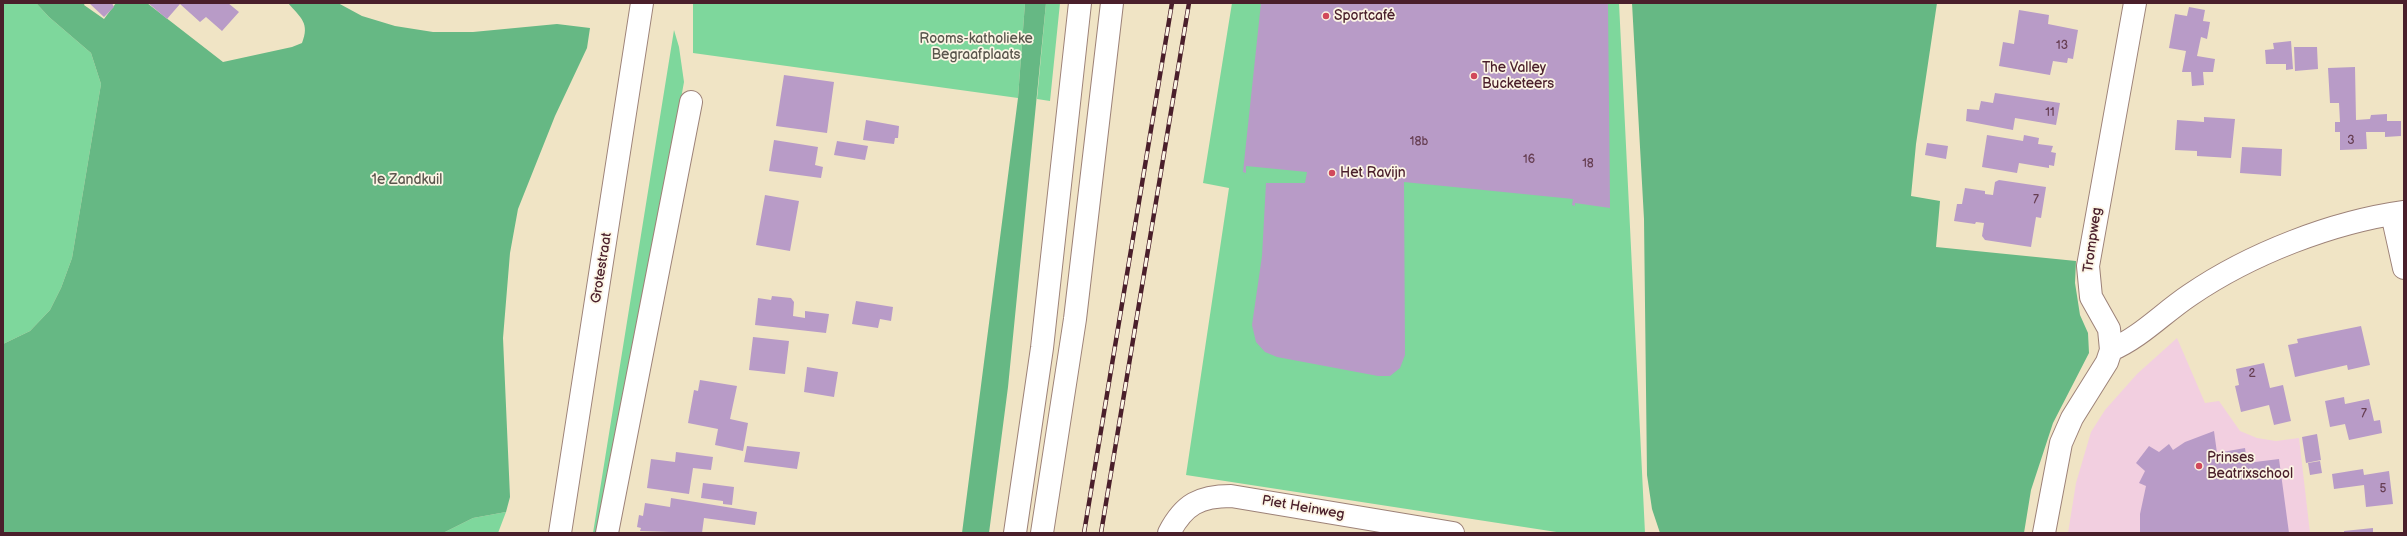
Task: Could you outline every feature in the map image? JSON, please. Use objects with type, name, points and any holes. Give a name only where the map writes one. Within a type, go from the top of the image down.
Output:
[{"type":"street","name":"Grotestraat","points":[[560,533],[642,3]]},
{"type":"street","points":[[1015,533],[1042,348],[1080,3]]},
{"type":"street","points":[[1042,533],[1075,319],[1112,3]]},
{"type":"street","name":"Trompweg","points":[[2044,533],[2061,443],[2072,418],[2107,362],[2111,350],[2109,329],[2091,297],[2088,266],[2135,3]]},
{"type":"street","points":[[607,533],[691,102]]},
{"type":"street","points":[[2111,350],[2137,337],[2166,312],[2214,279],[2267,252],[2324,232],[2398,213],[2404,268]]},
{"type":"street","name":"Piet Heinweg","points":[[1169,533],[1180,516],[1193,503],[1212,496],[1231,496],[1453,533]]},
{"type":"shaded area","points":[[2177,338],[2205,403],[2219,401],[2240,431],[2257,438],[2276,441],[2299,438],[2310,533],[2068,533],[2076,483],[2091,432],[2105,410],[2137,374]]},
{"type":"green space","points":[[3,3],[36,3],[49,17],[91,53],[101,84],[72,258],[61,288],[50,310],[30,331],[3,344]]},
{"type":"green space","name":"1e Zandkuil","points":[[36,3],[85,3],[84,5],[104,19],[116,3],[147,3],[223,62],[292,47],[302,43],[305,26],[303,21],[288,3],[338,3],[362,16],[395,26],[433,32],[473,32],[557,24],[590,28],[587,48],[555,116],[518,209],[510,253],[503,338],[510,497],[506,512],[473,518],[443,533],[3,533],[3,344],[30,331],[50,310],[61,288],[72,258],[101,84],[91,53],[49,17]]},
{"type":"green space","name":"Rooms-katholieke Begraafplaats","points":[[693,3],[1025,3],[1018,98],[693,53]]},
{"type":"green space","points":[[1025,3],[1046,3],[1008,387],[989,533],[962,533],[1018,98]]},
{"type":"green space","points":[[1046,3],[1060,3],[1050,101],[1037,99]]},
{"type":"green space","points":[[1232,3],[1619,3],[1645,533],[1563,533],[1186,475],[1229,188],[1203,183]]},
{"type":"green space","points":[[1632,3],[1937,3],[1916,144],[1911,196],[1940,201],[1936,247],[2076,261],[2075,283],[2080,315],[2088,333],[2089,353],[2053,423],[2031,490],[2024,533],[1660,533],[1652,509],[1647,475],[1644,219]]},
{"type":"green space","points":[[674,30],[679,47],[684,82],[602,533],[593,533]]},
{"type":"green space","points":[[506,512],[498,533],[443,533],[473,518]]},
{"type":"building","points":[[89,3],[112,3],[114,7],[104,17]]},
{"type":"building","points":[[148,3],[228,3],[239,12],[222,31],[206,17],[200,22],[180,4],[167,19]]},
{"type":"building","points":[[1261,3],[1608,3],[1610,208],[1575,203],[1575,206],[1572,205],[1573,199],[1404,182],[1405,355],[1400,368],[1390,376],[1378,376],[1277,357],[1265,352],[1256,342],[1252,325],[1262,256],[1266,183],[1305,183],[1307,172],[1246,166],[1246,173],[1243,172]]},
{"type":"building","points":[[2189,7],[2205,10],[2203,21],[2210,22],[2207,39],[2201,37],[2197,56],[2215,59],[2213,72],[2203,72],[2204,85],[2192,86],[2191,72],[2182,72],[2186,51],[2169,48],[2175,14],[2187,16]]},
{"type":"building","points":[[2019,10],[2049,15],[2048,24],[2078,30],[2073,59],[2068,58],[2067,63],[2053,61],[2050,75],[1999,66],[2003,42],[2014,44]]},
{"type":"building","points":[[2291,41],[2293,69],[2286,70],[2286,64],[2266,64],[2265,50],[2274,49],[2273,43]]},
{"type":"building","points":[[2294,47],[2317,47],[2318,69],[2295,71]]},
{"type":"building","points":[[2355,67],[2356,120],[2370,119],[2371,115],[2387,114],[2387,121],[2401,121],[2401,136],[2385,137],[2385,132],[2366,132],[2367,149],[2340,150],[2340,132],[2335,132],[2335,122],[2340,122],[2339,103],[2330,103],[2328,68]]},
{"type":"building","points":[[784,75],[834,82],[827,133],[776,126]]},
{"type":"building","points":[[1995,93],[2060,103],[2056,125],[2015,118],[2013,130],[1966,121],[1967,109],[1979,110],[1981,101],[1993,103]]},
{"type":"building","points":[[2204,117],[2235,119],[2231,158],[2197,156],[2197,151],[2175,150],[2177,120],[2204,122]]},
{"type":"building","points":[[866,120],[899,126],[898,138],[895,138],[894,144],[863,140]]},
{"type":"building","points":[[1987,135],[2023,141],[2024,135],[2039,138],[2038,144],[2053,146],[2051,152],[2056,153],[2054,166],[2049,165],[2049,168],[2019,163],[2017,173],[1982,167]]},
{"type":"building","points":[[774,140],[818,147],[815,165],[823,167],[821,178],[769,171]]},
{"type":"building","points":[[837,141],[868,146],[865,160],[834,155]]},
{"type":"building","points":[[1927,143],[1948,146],[1946,159],[1925,155]]},
{"type":"building","points":[[2242,147],[2282,149],[2281,176],[2240,173]]},
{"type":"building","points":[[1999,180],[2046,187],[2041,218],[2036,217],[2031,247],[1985,240],[1982,236],[1984,223],[1976,222],[1975,224],[1954,221],[1957,204],[1962,204],[1965,188],[1985,191],[1985,194],[1993,195],[1995,182]]},
{"type":"building","points":[[765,195],[799,201],[790,251],[756,245]]},
{"type":"building","points":[[772,296],[791,298],[794,302],[793,316],[805,318],[805,311],[829,314],[826,333],[755,325],[758,298],[771,300]]},
{"type":"building","points":[[856,301],[893,307],[891,321],[880,319],[878,328],[852,324]]},
{"type":"building","points":[[2361,326],[2370,365],[2348,370],[2347,365],[2295,377],[2288,345],[2298,343],[2297,339]]},
{"type":"building","points":[[753,337],[789,341],[785,374],[749,370]]},
{"type":"building","points":[[2264,363],[2270,388],[2283,385],[2291,421],[2274,425],[2269,405],[2241,412],[2235,386],[2239,385],[2236,369]]},
{"type":"building","points":[[807,367],[838,372],[834,397],[804,392]]},
{"type":"building","points":[[700,380],[737,386],[730,419],[748,423],[743,451],[715,445],[718,429],[688,423],[694,390],[698,391]]},
{"type":"building","points":[[2344,397],[2345,404],[2369,399],[2374,421],[2380,420],[2382,433],[2349,440],[2345,424],[2330,427],[2325,401]]},
{"type":"building","points":[[2214,431],[2217,453],[2245,448],[2247,463],[2279,459],[2289,533],[2140,533],[2140,514],[2146,486],[2139,483],[2145,471],[2136,463],[2149,446],[2159,452],[2169,444],[2173,450],[2185,442]]},
{"type":"building","points":[[2317,434],[2321,460],[2306,463],[2302,437]]},
{"type":"building","points":[[747,446],[800,452],[797,469],[744,462]]},
{"type":"building","points":[[676,452],[713,457],[711,470],[693,468],[689,494],[647,488],[651,459],[675,462]]},
{"type":"building","points":[[2320,461],[2322,473],[2310,475],[2308,463]]},
{"type":"building","points":[[2363,469],[2364,475],[2389,471],[2393,504],[2366,507],[2364,485],[2334,489],[2332,474]]},
{"type":"building","points":[[703,483],[734,487],[732,505],[723,504],[723,501],[701,498]]},
{"type":"building","points":[[671,498],[757,512],[755,525],[704,518],[702,533],[640,531],[641,528],[637,527],[639,515],[643,516],[645,503],[670,507]]},
{"type":"building","points":[[2373,528],[2373,533],[2344,533],[2344,531]]},
{"type":"railway","points":[[1084,533],[1172,3]]},
{"type":"railway","points":[[1101,533],[1189,3]]},
{"type":"place","name":"Sportcafé","points":[[1326,16]]},
{"type":"place","name":"The Valley Bucketeers","points":[[1474,76]]},
{"type":"place","name":"Het Ravijn","points":[[1332,173]]},
{"type":"place","name":"Prinses Beatrixschool","points":[[2199,466]]}]
